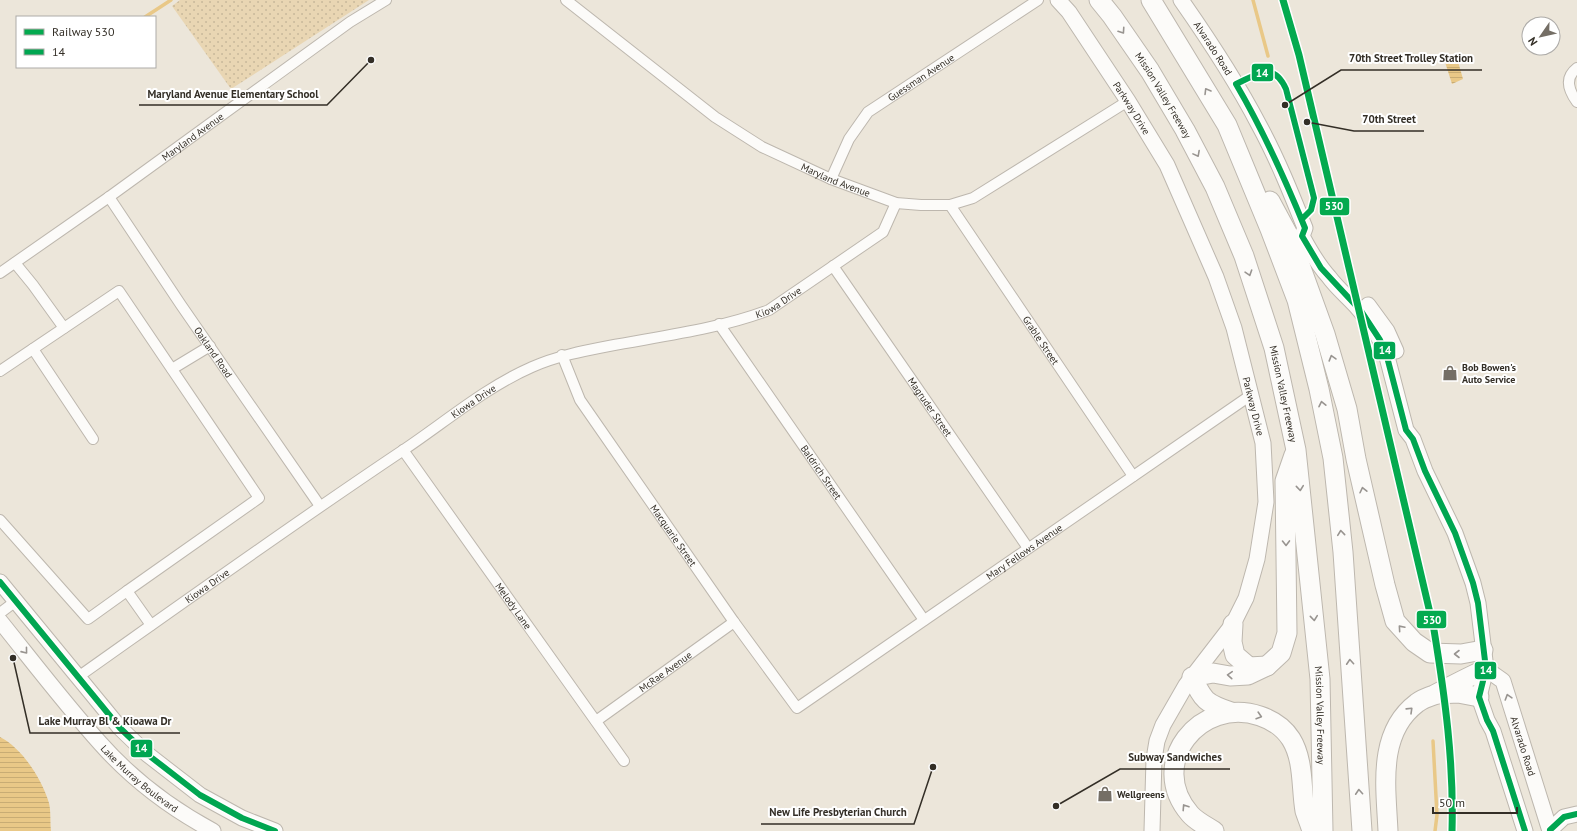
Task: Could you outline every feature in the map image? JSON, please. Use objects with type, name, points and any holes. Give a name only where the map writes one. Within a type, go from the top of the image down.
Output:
[{"type":"highway","name":"Mission Valley Freeway","points":[[1099,0],[1112,16],[1150,71],[1185,130],[1215,187],[1244,256],[1274,348],[1296,450],[1320,679],[1323,831]]},
{"type":"highway","points":[[1151,0],[1227,125],[1291,240],[1325,334],[1347,409],[1356,459],[1395,621],[1414,642],[1430,653],[1461,654],[1483,650]]},
{"type":"highway","points":[[1227,125],[1270,229],[1297,300],[1319,389],[1333,458],[1343,560],[1362,831]]},
{"type":"highway","points":[[1296,450],[1285,481],[1288,633],[1281,653],[1266,666],[1248,675],[1230,676],[1213,673],[1192,677],[1202,698],[1214,706],[1231,712],[1254,714],[1267,718],[1276,724],[1291,739],[1298,757],[1305,810],[1312,831]]},
{"type":"highway","points":[[1233,624],[1232,642],[1235,655],[1249,667],[1266,666]]},
{"type":"highway","points":[[1388,831],[1386,760],[1389,743],[1394,730],[1407,711],[1418,702],[1486,669]]},
{"type":"highway","points":[[1434,694],[1458,692],[1479,697]]},
{"type":"highway","points":[[1214,831],[1199,822],[1190,814],[1183,804],[1175,784],[1175,764],[1181,746],[1195,728],[1203,721],[1231,712]]},
{"type":"street","name":"Maryland Avenue","points":[[0,274],[109,197],[350,22],[386,0]]},
{"type":"street","name":"Maryland Avenue","points":[[566,0],[715,117],[762,147],[831,179],[896,203],[921,206],[950,205],[973,198],[1128,101]]},
{"type":"street","name":"Guessman Avenue","points":[[831,179],[849,139],[868,112],[1038,0]]},
{"type":"street","name":"Parkway Drive","points":[[1058,0],[1069,12],[1128,101],[1165,162],[1216,277],[1234,328],[1263,443],[1266,502],[1257,559],[1246,598],[1233,624],[1192,677],[1170,711],[1157,741],[1154,759],[1152,831]]},
{"type":"street","name":"Alvarado Road","points":[[1181,0],[1225,66],[1254,115],[1293,197],[1305,228],[1302,236],[1329,278],[1364,316],[1381,342],[1386,353],[1406,430],[1413,439],[1424,471],[1455,533],[1468,566],[1478,603],[1486,669],[1479,697]]},
{"type":"street","points":[[1577,68],[1573,72],[1568,83],[1571,94],[1577,102]]},
{"type":"street","name":"Oakland Road","points":[[109,197],[320,506]]},
{"type":"street","name":"Kiowa Drive","points":[[78,677],[320,506],[483,394],[532,367],[562,355],[719,324],[750,317],[769,310],[882,232],[896,203]]},
{"type":"street","name":"Grable Street","points":[[950,205],[1133,476]]},
{"type":"street","points":[[15,263],[64,328]]},
{"type":"street","name":"Magruder Street","points":[[833,266],[1028,548]]},
{"type":"street","points":[[0,371],[119,291],[259,498],[88,619],[0,520]]},
{"type":"street","name":"Baldrich Street","points":[[719,324],[924,620]]},
{"type":"street","points":[[172,369],[210,346]]},
{"type":"street","points":[[33,349],[93,439]]},
{"type":"street","name":"Macquarie Street","points":[[562,355],[580,400],[734,622],[797,708]]},
{"type":"street","name":"Mary Fellows Avenue","points":[[797,708],[1251,395]]},
{"type":"street","name":"Melody Lane","points":[[403,450],[624,761]]},
{"type":"street","points":[[0,582],[120,728],[147,754],[200,795],[242,818],[275,831]]},
{"type":"street","points":[[127,591],[151,625]]},
{"type":"street","points":[[0,613],[16,601]]},
{"type":"street","name":"Lake Murray Boulevard","points":[[0,621],[103,746],[129,771],[185,816],[213,831]]},
{"type":"street","name":"McRae Avenue","points":[[596,721],[734,622]]},
{"type":"street","name":"Alvarado Road","points":[[1486,669],[1503,681],[1550,831]]},
{"type":"street","points":[[1479,697],[1487,720],[1493,731],[1525,831]]},
{"type":"street","points":[[1550,831],[1564,817],[1577,814]]},
{"type":"shaded area","points":[[180,0],[369,0],[231,89],[172,6]]},
{"type":"shaded area","points":[[1457,58],[1463,79],[1452,84],[1445,62]]},
{"type":"shaded area","points":[[0,737],[8,742],[23,756],[36,774],[49,803],[51,831],[0,831]]},
{"type":"waterway","points":[[147,16],[171,0]]},
{"type":"waterway","points":[[1253,0],[1268,56]]},
{"type":"waterway","points":[[1433,741],[1437,815],[1435,831]]},
{"type":"rail line","name":"530","points":[[1283,0],[1299,55],[1434,630],[1448,730],[1452,780],[1452,831]]},
{"type":"transit line","name":"14","points":[[1302,219],[1311,210],[1314,198],[1286,89],[1276,75],[1270,72],[1264,72],[1236,84],[1246,101],[1290,191],[1305,228],[1302,236],[1321,268],[1361,311],[1380,340],[1386,353],[1406,430],[1413,439],[1425,471],[1455,533],[1473,583],[1478,603],[1486,669],[1479,697],[1487,720],[1493,731],[1525,831]]},
{"type":"transit line","name":"14","points":[[0,582],[120,728],[147,754],[200,795],[242,818],[275,831]]},
{"type":"transit line","name":"14","points":[[1550,830],[1564,817],[1577,814]]},
{"type":"place","name":"Maryland Avenue Elementary School","points":[[371,60]]},
{"type":"place","name":"70th Street Trolley Station","points":[[1285,105]]},
{"type":"place","name":"70th Street","points":[[1307,122]]},
{"type":"place","name":"Bob Bowen's Auto Service","points":[[1450,373]]},
{"type":"place","name":"Lake Murray Bl & Kioawa Dr","points":[[13,658]]},
{"type":"place","name":"New Life Presbyterian Church","points":[[933,767]]},
{"type":"place","name":"Wellgreens","points":[[1105,794]]},
{"type":"place","name":"Subway Sandwiches","points":[[1056,806]]}]
